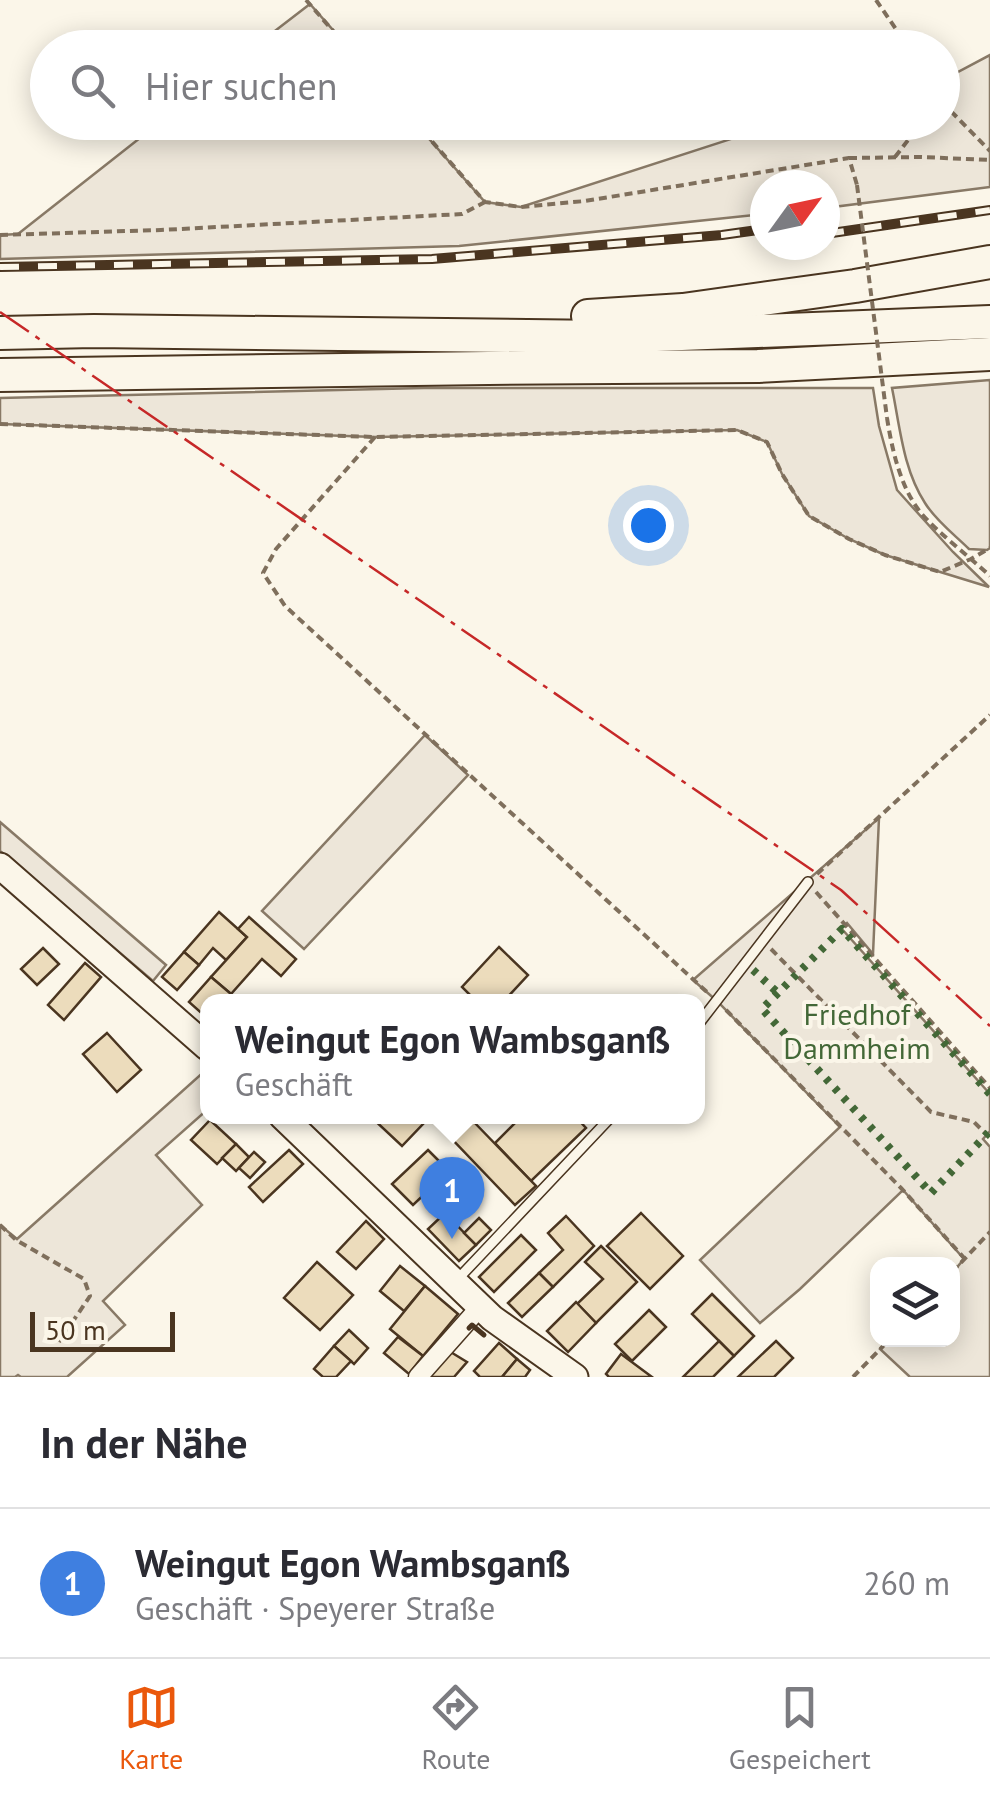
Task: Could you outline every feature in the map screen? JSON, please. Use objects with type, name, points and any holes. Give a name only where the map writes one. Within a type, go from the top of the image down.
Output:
[{"type":"highway","points":[[435,336],[533,320],[683,310],[990,262]]},
{"type":"highway","points":[[0,333],[606,337],[990,322]]},
{"type":"highway","points":[[0,375],[758,366],[990,354]]},
{"type":"street","points":[[0,866],[200,1041]]},
{"type":"street","points":[[290,1124],[480,1307],[575,1377]]},
{"type":"street","points":[[418,1377],[480,1307]]},
{"type":"lane","points":[[705,1017],[808,882]]},
{"type":"lane","points":[[455,1282],[604,1124]]},
{"type":"path","points":[[306,0],[332,30]]},
{"type":"path","points":[[876,0],[896,30]]},
{"type":"path","points":[[960,120],[990,150]]},
{"type":"path","points":[[431,140],[485,202]]},
{"type":"path","points":[[895,157],[908,140]]},
{"type":"path","points":[[849,158],[858,186],[886,418],[902,480],[920,512],[990,576]]},
{"type":"path","points":[[0,235],[462,214],[485,202],[521,208],[586,201],[849,158],[990,160]]},
{"type":"path","points":[[0,424],[375,437],[737,430],[768,442],[808,516],[849,539],[940,572],[990,548]]},
{"type":"path","points":[[375,437],[276,548],[263,573],[285,606],[718,1002],[902,1189],[965,1259]]},
{"type":"path","points":[[990,715],[808,882],[990,1088]]},
{"type":"path","points":[[763,942],[930,1112],[974,1122],[990,1138]]},
{"type":"path","points":[[0,1224],[16,1240],[84,1279],[90,1296],[60,1342]]},
{"type":"path","points":[[960,1264],[990,1232]]},
{"type":"path","points":[[853,1377],[882,1347]]},
{"type":"green space","points":[[310,4],[333,30],[276,30]]},
{"type":"green space","points":[[990,55],[990,187],[840,206],[840,170],[750,170],[750,216],[459,246],[0,259],[0,235],[18,234],[137,140],[430,140],[485,202],[521,207],[728,140],[960,140],[960,71]]},
{"type":"green space","points":[[990,380],[990,548],[969,549],[935,516],[918,490],[903,447],[892,388]]},
{"type":"green space","points":[[424,388],[873,388],[897,490],[989,587],[885,555],[809,516],[767,442],[737,430],[375,437],[0,424],[0,398]]},
{"type":"green space","points":[[425,735],[468,775],[304,949],[262,911]]},
{"type":"green space","name":"Friedhof Dammheim","points":[[879,818],[873,954],[847,923],[841,928],[990,1094],[990,1131],[983,1139],[990,1147],[990,1377],[910,1377],[880,1349],[960,1347],[960,1264],[964,1259],[903,1190],[760,1323],[700,1260],[840,1127],[693,980]]},
{"type":"green space","points":[[0,822],[166,965],[153,981],[0,851]]},
{"type":"green space","points":[[200,1075],[200,1116],[156,1155],[202,1205],[103,1301],[125,1325],[67,1377],[0,1377],[0,1225],[17,1239]]},
{"type":"building","points":[[219,912],[247,937],[226,960],[213,948],[199,965],[184,952]]},
{"type":"building","points":[[249,917],[296,959],[281,976],[262,959],[231,994],[211,977],[247,937],[238,929]]},
{"type":"building","points":[[499,947],[528,975],[510,994],[469,994],[462,987]]},
{"type":"building","points":[[43,948],[59,964],[37,985],[21,969]]},
{"type":"building","points":[[184,952],[199,965],[177,990],[162,977]]},
{"type":"building","points":[[85,963],[101,977],[64,1020],[48,1005]]},
{"type":"building","points":[[211,977],[231,994],[200,994],[200,1012],[189,1002]]},
{"type":"building","points":[[107,1033],[141,1070],[117,1092],[83,1054]]},
{"type":"building","points":[[206,1124],[214,1124],[236,1144],[217,1164],[191,1140]]},
{"type":"building","points":[[379,1124],[423,1124],[402,1146]]},
{"type":"building","points":[[466,1124],[476,1124],[536,1186],[515,1205],[451,1138]]},
{"type":"building","points":[[514,1124],[582,1124],[586,1128],[531,1181],[495,1143]]},
{"type":"building","points":[[236,1144],[249,1157],[236,1171],[222,1158]]},
{"type":"building","points":[[289,1150],[303,1164],[263,1202],[249,1187]]},
{"type":"building","points":[[428,1150],[449,1171],[413,1205],[392,1184]]},
{"type":"building","points":[[254,1152],[265,1162],[250,1178],[239,1168]]},
{"type":"building","points":[[445,1213],[476,1245],[459,1261],[428,1229]]},
{"type":"building","points":[[641,1213],[683,1256],[650,1289],[607,1246]]},
{"type":"building","points":[[566,1216],[594,1246],[553,1287],[539,1273],[563,1250],[548,1233]]},
{"type":"building","points":[[479,1218],[491,1230],[476,1245],[464,1233]]},
{"type":"building","points":[[366,1221],[384,1239],[356,1269],[337,1252]]},
{"type":"building","points":[[521,1235],[536,1250],[494,1292],[479,1277]]},
{"type":"building","points":[[601,1246],[637,1282],[596,1323],[577,1304],[603,1279],[585,1262]]},
{"type":"building","points":[[317,1262],[353,1295],[320,1330],[284,1298]]},
{"type":"building","points":[[400,1266],[425,1286],[404,1311],[380,1291]]},
{"type":"building","points":[[539,1273],[553,1287],[522,1317],[508,1303]]},
{"type":"building","points":[[425,1286],[458,1314],[423,1356],[390,1329]]},
{"type":"building","points":[[712,1294],[754,1336],[734,1356],[692,1314]]},
{"type":"building","points":[[576,1302],[596,1323],[568,1352],[547,1331]]},
{"type":"building","points":[[649,1310],[666,1327],[632,1361],[615,1344]]},
{"type":"building","points":[[349,1330],[368,1348],[354,1364],[334,1346]]},
{"type":"building","points":[[398,1337],[423,1356],[409,1374],[384,1353]]},
{"type":"building","points":[[719,1341],[734,1356],[713,1377],[683,1377]]},
{"type":"building","points":[[776,1341],[793,1358],[774,1377],[738,1377]]},
{"type":"building","points":[[499,1343],[517,1359],[502,1377],[480,1377],[474,1371]]},
{"type":"building","points":[[334,1346],[351,1361],[336,1377],[323,1377],[314,1369]]},
{"type":"building","points":[[449,1351],[467,1362],[454,1377],[427,1377]]},
{"type":"building","points":[[621,1354],[652,1377],[609,1377],[606,1374]]},
{"type":"building","points":[[517,1359],[530,1370],[525,1377],[502,1377]]},
{"type":"railway","points":[[840,232],[990,210]]},
{"type":"railway","points":[[0,267],[432,259],[750,231]]},
{"type":"hedge","points":[[990,1094],[842,929],[762,1009],[931,1193],[990,1131]]},
{"type":"hedge","points":[[753,970],[778,993]]},
{"type":"wall","points":[[469,1328],[472,1325],[484,1335]]},
{"type":"power","points":[[0,312],[841,890],[990,1026]]},
{"type":"place","name":"Weingut Egon Wambsganß","points":[[452,1239]]}]
